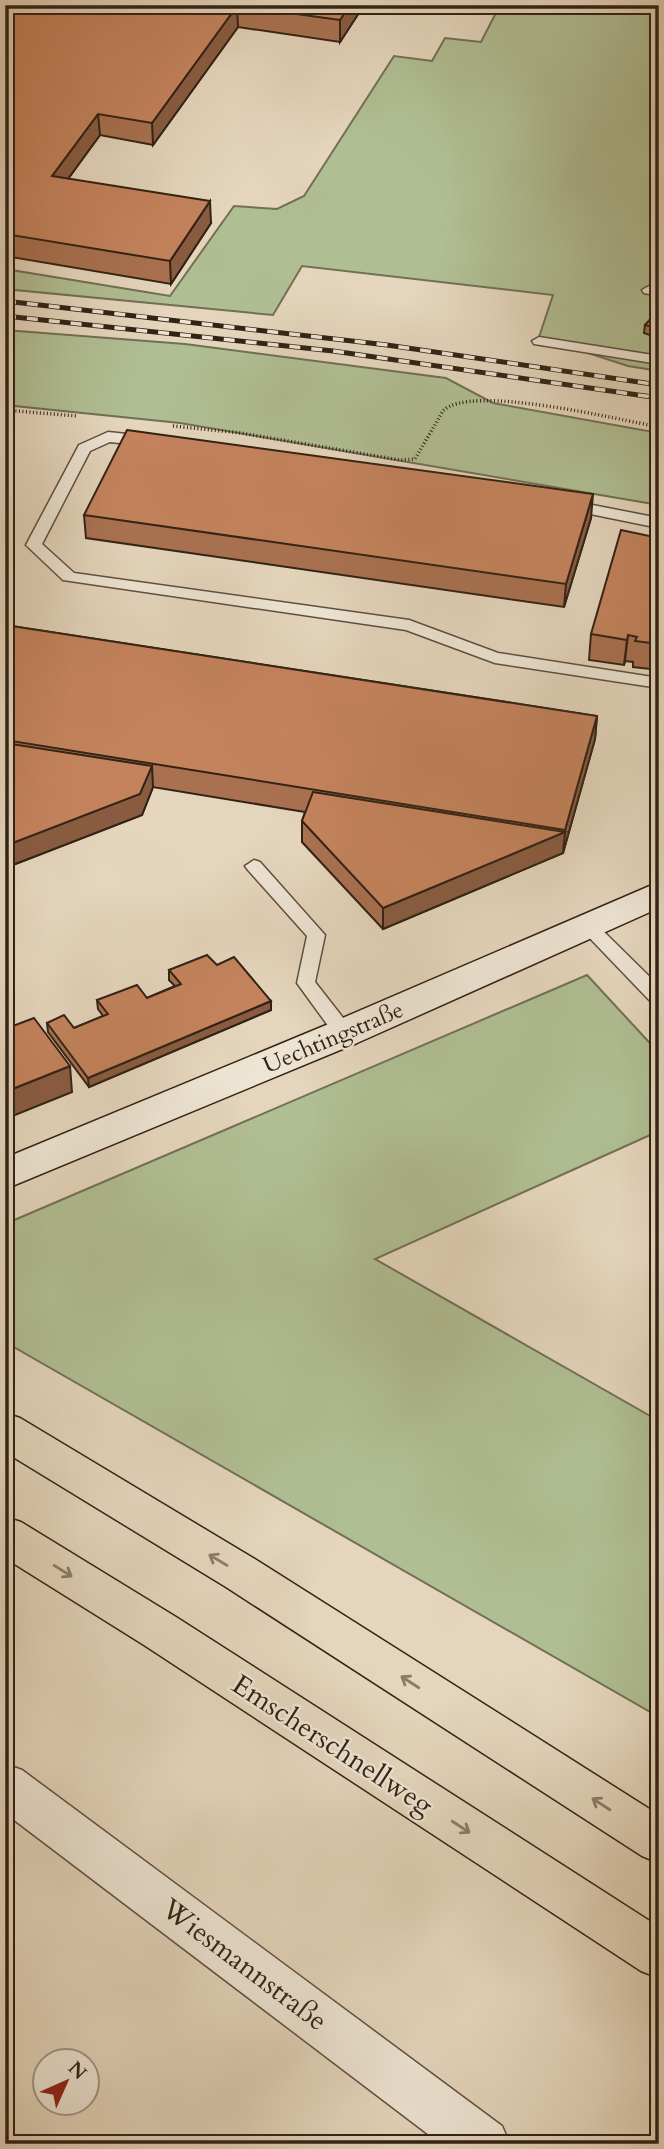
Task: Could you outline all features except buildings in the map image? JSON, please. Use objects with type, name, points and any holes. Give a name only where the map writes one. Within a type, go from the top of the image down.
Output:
[{"type":"highway","points":[[5,1430],[242,1574],[659,1841]]},
{"type":"highway","name":"Emscherschnellweg","points":[[5,1535],[172,1638],[659,1955]]},
{"type":"street","name":"Uechtingstraße","points":[[5,1174],[344,1033],[659,894]]},
{"type":"street","name":"Wiesmannstraße","points":[[5,1785],[484,2144]]},
{"type":"lane","points":[[539,341],[659,360]]},
{"type":"lane","points":[[161,443],[108,438],[84,448],[34,545],[69,576],[410,625],[495,658],[659,683]]},
{"type":"lane","points":[[556,503],[639,516],[659,523]]},
{"type":"lane","points":[[254,866],[316,935],[306,983],[344,1033]]},
{"type":"lane","points":[[587,925],[659,998]]},
{"type":"path","points":[[161,425],[241,433],[400,460],[415,459],[440,414],[450,402],[464,398],[493,399],[659,427]]},
{"type":"path","points":[[5,410],[81,417]]},
{"type":"green space","points":[[500,5],[659,5],[659,371],[628,366],[539,337],[553,295],[302,266],[273,315],[5,289],[5,269],[170,296],[234,206],[277,209],[304,196],[394,56],[432,61],[445,38],[481,42]]},
{"type":"green space","points":[[5,330],[185,344],[446,378],[493,403],[659,433],[659,505],[180,423],[5,405]]},
{"type":"green space","points":[[587,975],[659,1053],[659,1131],[375,1259],[659,1421],[659,1717],[5,1342],[5,1224]]},
{"type":"railway","points":[[5,301],[387,345],[659,385]]},
{"type":"railway","points":[[5,316],[333,351],[659,398]]}]
